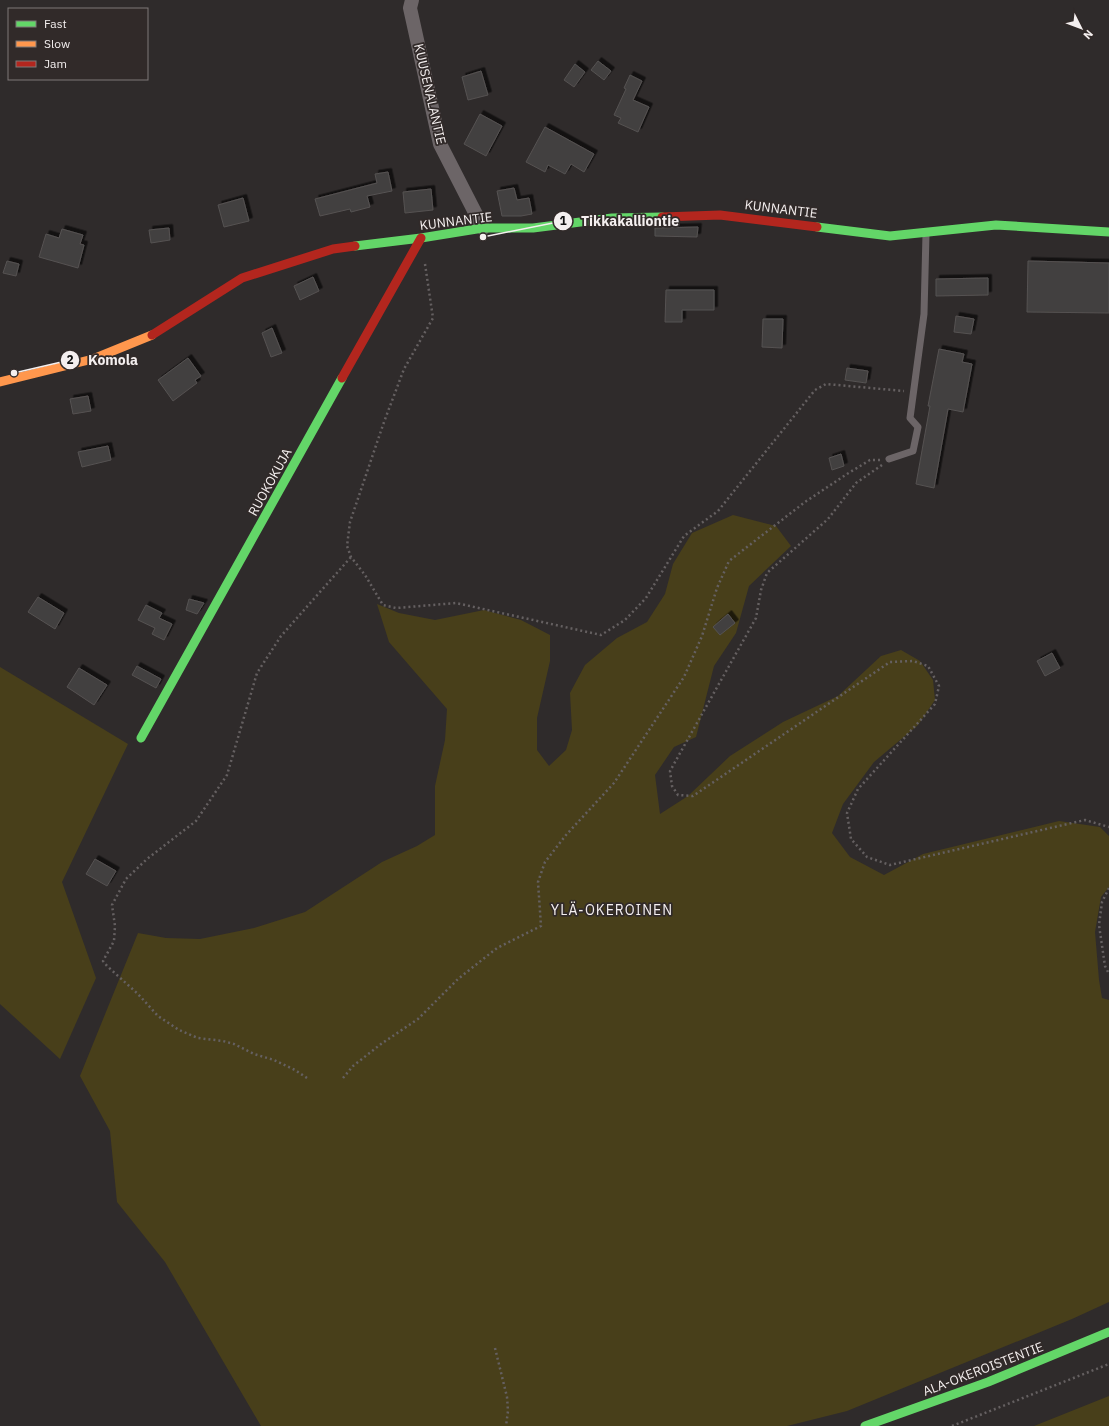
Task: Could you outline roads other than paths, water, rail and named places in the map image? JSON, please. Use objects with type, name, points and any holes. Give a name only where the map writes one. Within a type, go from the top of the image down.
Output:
[{"type":"street","name":"KUUSENALANTIE","points":[[412,0],[410,8],[440,144],[483,228]]},
{"type":"street","name":"KUNNANTIE","points":[[0,382],[93,359],[156,333],[242,278],[333,249],[421,238],[483,228],[533,228],[612,218],[720,215],[890,236],[996,225],[1109,232]]},
{"type":"street","name":"RUOKOKUJA","points":[[141,738],[421,238]]},
{"type":"street","name":"ALA-OKEROISTENTIE","points":[[865,1426],[917,1409],[1006,1375],[1109,1332]]},
{"type":"lane","points":[[889,459],[913,451],[918,427],[910,418],[924,314],[926,232]]},
{"type":"place","name":"Tikkakalliontie","points":[[483,237]]},
{"type":"place","name":"Komola","points":[[14,373]]},
{"type":"district","name":"YLÄ-OKEROINEN","points":[[612,910]]}]
